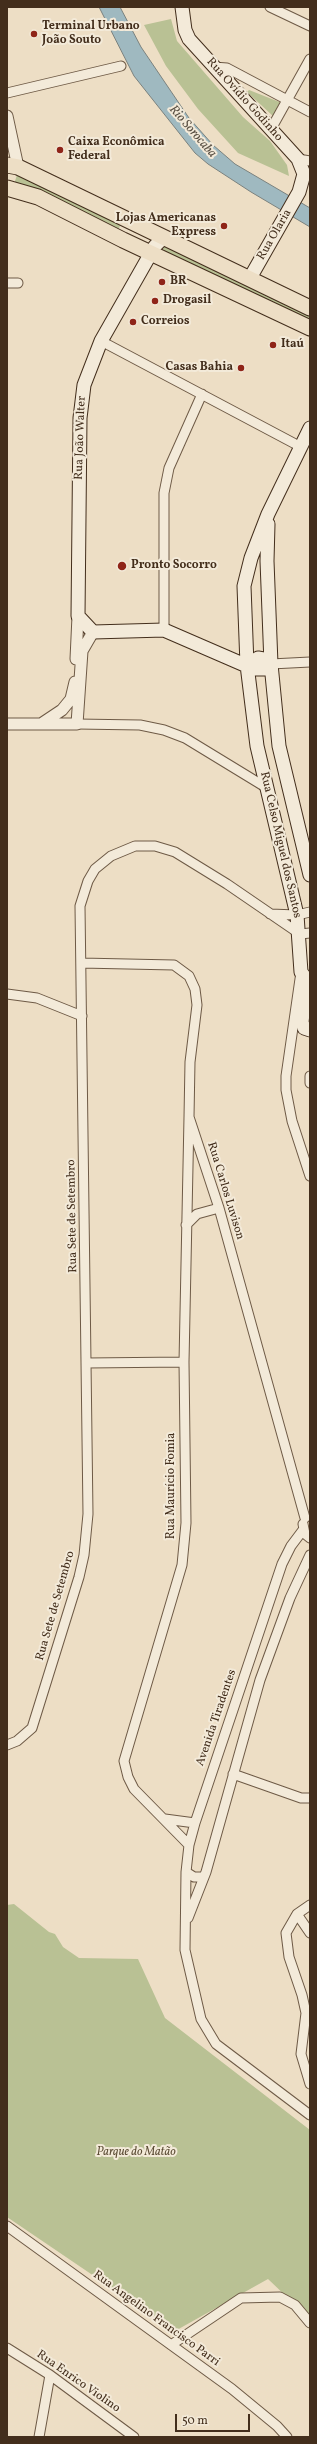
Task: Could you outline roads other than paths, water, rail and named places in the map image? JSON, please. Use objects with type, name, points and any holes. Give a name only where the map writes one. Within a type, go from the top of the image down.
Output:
[{"type":"highway","points":[[7,178],[13,166],[162,238],[269,287],[310,308]]},
{"type":"highway","points":[[7,188],[38,197],[310,328]]},
{"type":"main road","name":"Rua Ovídio Godinho","points":[[182,7],[186,30],[190,40],[271,129],[304,160],[304,187]]},
{"type":"main road","name":"Rua Olaria","points":[[250,278],[281,223],[304,187]]},
{"type":"main road","name":"Rua João Walter","points":[[78,616],[80,418],[84,385],[101,341],[151,252],[162,238]]},
{"type":"main road","name":"Rua Celso Miguel dos Santos","points":[[301,972],[305,934],[304,914],[267,788],[257,746],[247,665],[244,586],[251,558],[268,514],[310,428]]},
{"type":"main road","name":"Rua Celso Miguel dos Santos","points":[[268,514],[267,561],[271,664],[279,746],[286,792],[310,875]]},
{"type":"main road","points":[[78,616],[93,632],[164,630],[259,670],[265,669],[271,664]]},
{"type":"main road","points":[[267,788],[281,785],[286,792]]},
{"type":"main road","points":[[301,972],[307,980],[302,1022],[304,1028],[310,1030]]},
{"type":"street","points":[[270,7],[310,26]]},
{"type":"street","points":[[271,129],[310,59]]},
{"type":"street","points":[[7,93],[121,66]]},
{"type":"street","points":[[214,67],[227,68],[310,112]]},
{"type":"street","points":[[7,116],[13,166]]},
{"type":"street","points":[[7,283],[18,283]]},
{"type":"street","points":[[101,341],[301,446]]},
{"type":"street","points":[[164,630],[164,493],[169,468],[202,394]]},
{"type":"street","name":"Rua João Walter","points":[[40,724],[62,710],[70,699],[75,683],[78,616]]},
{"type":"street","points":[[77,724],[82,652],[93,632]]},
{"type":"street","points":[[271,664],[310,662]]},
{"type":"street","points":[[7,724],[140,725],[164,730],[185,738],[267,788]]},
{"type":"street","name":"Rua Sete de Setembro","points":[[7,1745],[17,1741],[32,1728],[84,1555],[88,1514],[88,1363],[80,906],[88,881],[95,869],[111,856],[135,846],[155,846],[175,852],[227,884],[270,914],[305,934]]},
{"type":"street","points":[[270,914],[304,914]]},
{"type":"street","name":"Rua Carlos Luvison","points":[[82,963],[174,965],[189,976],[195,989],[196,1005],[190,1062],[189,1117],[219,1208],[308,1515]]},
{"type":"street","name":"Rua Celso Miguel dos Santos","points":[[301,972],[286,1076],[286,1090],[292,1121],[310,1176]]},
{"type":"street","points":[[7,994],[37,998],[82,1016]]},
{"type":"street","points":[[310,1076],[310,1083]]},
{"type":"street","name":"Rua Maurício Fomia","points":[[189,1117],[184,1362],[186,1523],[182,1565],[124,1761],[128,1777],[134,1788],[189,1845]]},
{"type":"street","points":[[186,1225],[196,1214],[219,1208]]},
{"type":"street","points":[[88,1363],[184,1362]]},
{"type":"street","points":[[308,1515],[303,1530],[310,1538]]},
{"type":"street","name":"Avenida Tiradentes","points":[[303,1530],[291,1546],[282,1564],[195,1823],[189,1845],[186,1872],[186,1963],[201,2019],[216,2044],[310,2115]]},
{"type":"street","name":"Avenida Tiradentes","points":[[186,1923],[204,1877],[232,1774],[260,1680],[290,1598],[310,1555]]},
{"type":"street","points":[[232,1774],[301,1798],[310,1798]]},
{"type":"street","points":[[165,1819],[195,1823]]},
{"type":"street","points":[[186,1872],[194,1877],[204,1877]]},
{"type":"street","points":[[310,1905],[297,1914],[286,1933],[287,1948],[304,2007],[301,2054],[310,2084]]},
{"type":"street","points":[[297,1914],[310,1933]]},
{"type":"street","name":"Rua Angelino Francisco Parri","points":[[7,2226],[232,2389],[277,2426],[287,2437]]},
{"type":"street","points":[[171,2346],[241,2298],[280,2297],[295,2305],[310,2323]]},
{"type":"street","name":"Rua Enrico Violino","points":[[7,2348],[50,2375],[134,2437]]},
{"type":"street","points":[[39,2437],[50,2375]]},
{"type":"water","name":"Rio Sorocaba","points":[[99,7],[120,7],[141,47],[189,118],[213,145],[235,164],[310,208],[310,227],[251,192],[208,164],[195,153],[134,76]]},
{"type":"place","name":"Terminal Urbano João Souto","points":[[34,34]]},
{"type":"place","name":"Caixa Econômica Federal","points":[[60,150]]},
{"type":"place","name":"Lojas Americanas Express","points":[[224,226]]},
{"type":"place","name":"BR","points":[[162,282]]},
{"type":"place","name":"Drogasil","points":[[155,301]]},
{"type":"place","name":"Correios","points":[[133,322]]},
{"type":"place","name":"Itaú","points":[[273,345]]},
{"type":"place","name":"Casas Bahia","points":[[241,368]]},
{"type":"place","name":"Pronto Socorro","points":[[122,566]]},
{"type":"park label","name":"Parque do Matão","points":[[136,2153]]}]
